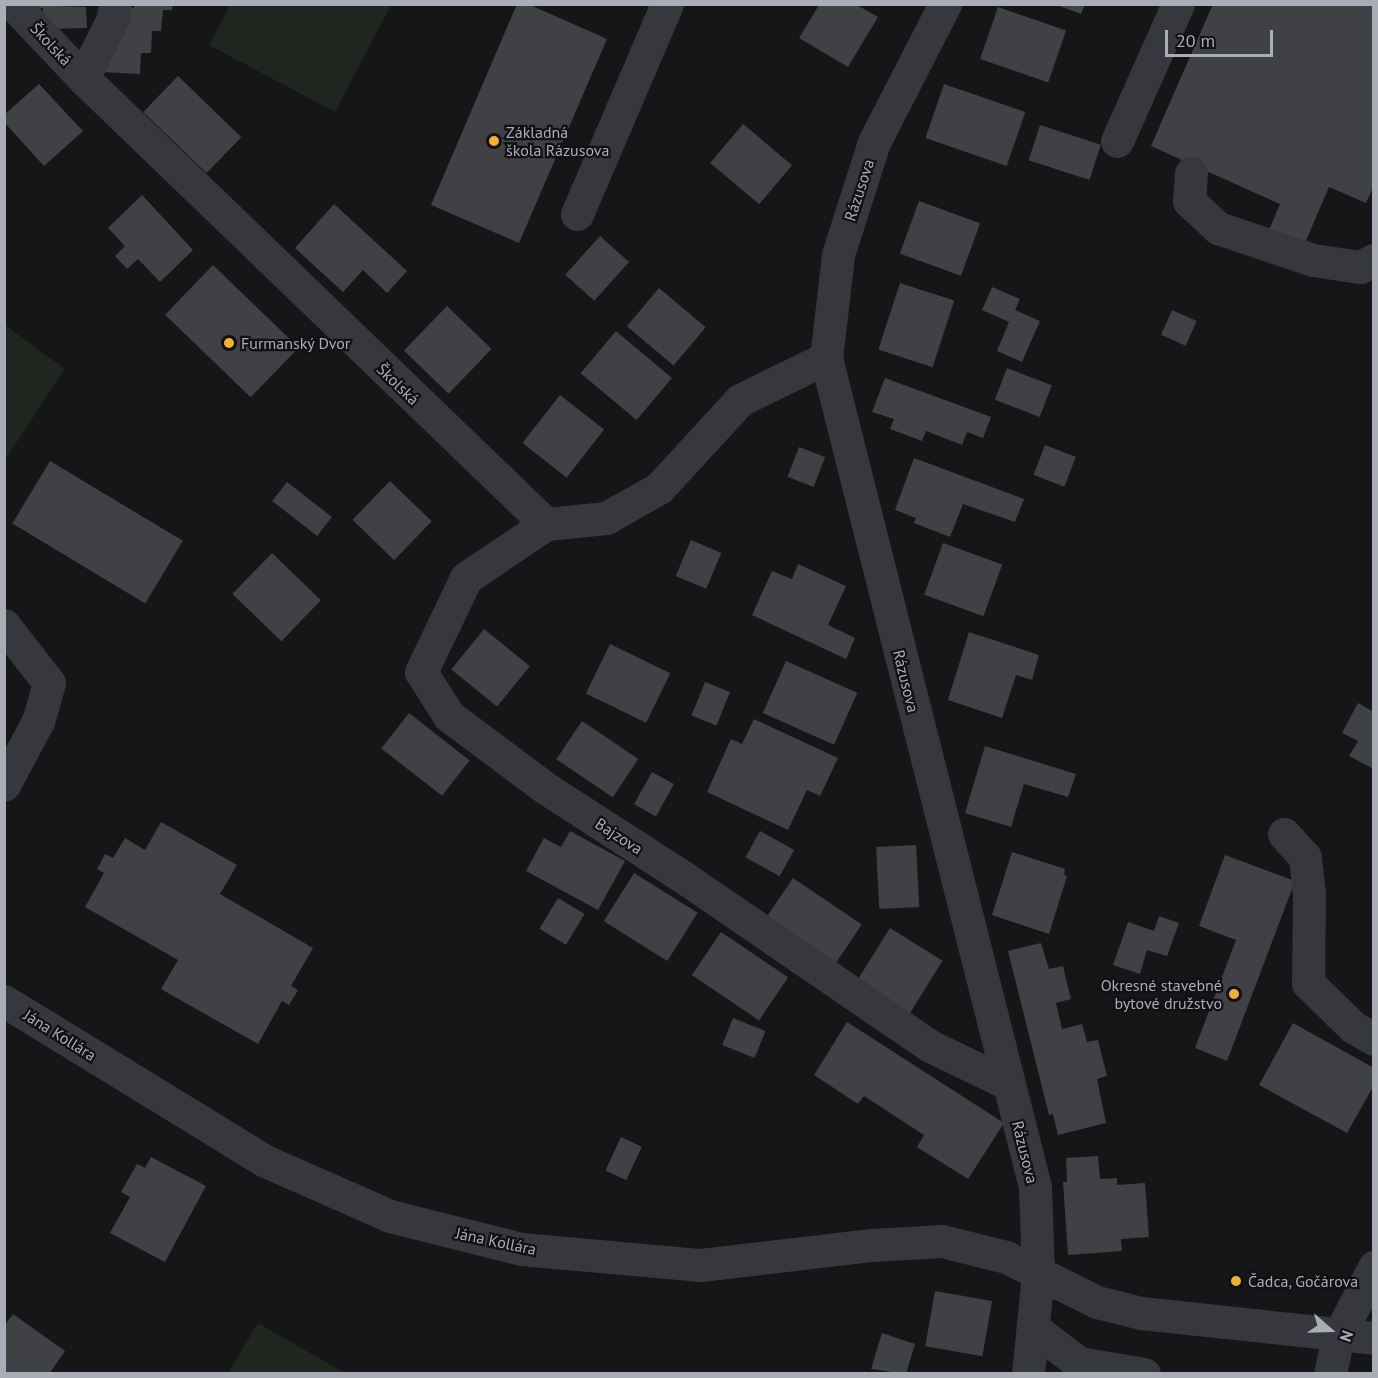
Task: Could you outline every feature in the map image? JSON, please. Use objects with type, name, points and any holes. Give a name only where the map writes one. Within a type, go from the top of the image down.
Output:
[{"type":"street","name":"Školská","points":[[13,4],[82,78],[546,524]]},
{"type":"street","points":[[82,78],[113,18],[115,4]]},
{"type":"street","points":[[578,214],[667,4]]},
{"type":"street","name":"Rázusova","points":[[945,4],[874,142],[838,255],[826,358],[1035,1187],[1038,1274],[1028,1374]]},
{"type":"street","points":[[1118,141],[1178,4]]},
{"type":"street","points":[[1191,173],[1189,201],[1218,228],[1312,260],[1360,267],[1374,260]]},
{"type":"street","points":[[546,524],[606,518],[659,488],[740,400],[826,358]]},
{"type":"street","name":"Bajzova","points":[[546,524],[466,578],[421,672],[449,716],[547,789],[930,1046],[1007,1083]]},
{"type":"street","points":[[4,625],[49,682],[38,721],[4,785]]},
{"type":"street","points":[[1284,834],[1305,857],[1309,893],[1308,984],[1353,1027],[1374,1039]]},
{"type":"street","name":"Jána Kollára","points":[[4,1001],[265,1161],[390,1216],[520,1249],[701,1265],[872,1245],[942,1241],[1006,1257],[1097,1302],[1141,1313],[1338,1337],[1374,1338]]},
{"type":"street","points":[[1330,1374],[1338,1337],[1374,1266]]},
{"type":"street","points":[[1033,1328],[1079,1363],[1101,1369],[1144,1374]]},
{"type":"shaded area","points":[[230,5],[391,5],[335,112],[209,45]]},
{"type":"shaded area","points":[[5,325],[65,369],[5,460]]},
{"type":"shaded area","points":[[258,1323],[345,1373],[228,1373]]},
{"type":"building","points":[[134,4],[173,4],[172,10],[163,10],[161,31],[152,31],[151,53],[141,53],[140,74],[101,72],[124,7],[134,8]]},
{"type":"building","points":[[517,4],[528,4],[607,39],[519,243],[431,205]]},
{"type":"building","points":[[1054,4],[1085,4],[1081,14]]},
{"type":"building","points":[[1213,4],[1374,4],[1374,185],[1366,203],[1329,187],[1304,245],[1269,230],[1280,204],[1151,146]]},
{"type":"building","points":[[31,5],[86,7],[87,28],[44,29],[43,8],[31,8]]},
{"type":"building","points":[[819,5],[857,5],[878,17],[848,67],[799,38]]},
{"type":"building","points":[[998,7],[1066,30],[1048,82],[980,59]]},
{"type":"building","points":[[178,76],[241,137],[207,173],[143,112]]},
{"type":"building","points":[[39,84],[83,131],[44,166],[4,122],[4,115]]},
{"type":"building","points":[[944,84],[1025,112],[1007,166],[925,138]]},
{"type":"building","points":[[743,124],[792,165],[759,204],[710,163]]},
{"type":"building","points":[[1040,125],[1101,145],[1089,180],[1029,160]]},
{"type":"building","points":[[142,195],[193,250],[160,282],[138,259],[127,269],[115,256],[125,246],[108,228]]},
{"type":"building","points":[[919,201],[980,223],[961,276],[900,254]]},
{"type":"building","points":[[334,204],[407,271],[387,293],[363,270],[343,292],[295,248]]},
{"type":"building","points":[[600,236],[629,262],[594,301],[565,275]]},
{"type":"building","points":[[213,265],[299,348],[251,397],[165,315]]},
{"type":"building","points":[[900,283],[954,301],[933,367],[878,350]]},
{"type":"building","points":[[992,287],[1020,299],[1015,310],[1040,321],[1022,362],[997,351],[1009,322],[982,310]]},
{"type":"building","points":[[659,288],[706,327],[674,366],[627,326]]},
{"type":"building","points":[[447,306],[492,349],[449,394],[404,351]]},
{"type":"building","points":[[1172,310],[1197,321],[1186,346],[1161,335]]},
{"type":"building","points":[[616,331],[672,378],[637,420],[581,373]]},
{"type":"building","points":[[1007,368],[1052,385],[1040,417],[995,400]]},
{"type":"building","points":[[885,378],[991,417],[983,438],[967,432],[962,445],[926,431],[922,441],[890,429],[894,419],[872,412]]},
{"type":"building","points":[[560,395],[604,429],[567,478],[522,443]]},
{"type":"building","points":[[1045,445],[1076,457],[1064,487],[1034,475]]},
{"type":"building","points":[[799,447],[825,457],[814,487],[788,477]]},
{"type":"building","points":[[914,458],[1024,499],[1015,522],[963,504],[950,537],[914,523],[916,518],[895,510]]},
{"type":"building","points":[[50,461],[183,541],[145,603],[12,524]]},
{"type":"building","points":[[390,481],[432,521],[394,560],[352,520]]},
{"type":"building","points":[[287,482],[332,517],[317,536],[272,501]]},
{"type":"building","points":[[691,540],[721,553],[706,589],[676,576]]},
{"type":"building","points":[[943,543],[1002,565],[983,616],[924,595]]},
{"type":"building","points":[[272,553],[321,600],[281,641],[232,594]]},
{"type":"building","points":[[798,564],[846,586],[828,625],[855,638],[846,659],[752,615],[772,571],[792,579]]},
{"type":"building","points":[[484,629],[530,666],[497,707],[451,669]]},
{"type":"building","points":[[969,632],[1039,655],[1032,680],[1016,675],[1002,718],[948,700]]},
{"type":"building","points":[[610,644],[670,673],[646,723],[586,693]]},
{"type":"building","points":[[786,661],[857,693],[834,745],[763,713]]},
{"type":"building","points":[[705,682],[730,692],[717,725],[692,715]]},
{"type":"building","points":[[1358,703],[1374,712],[1374,769],[1349,756],[1358,741],[1342,733]]},
{"type":"building","points":[[409,713],[470,760],[442,796],[381,748]]},
{"type":"building","points":[[754,719],[838,758],[820,796],[807,790],[788,830],[707,792],[731,739],[742,744]]},
{"type":"building","points":[[582,721],[638,759],[613,797],[556,759]]},
{"type":"building","points":[[985,746],[1076,774],[1068,797],[1024,784],[1011,827],[965,813]]},
{"type":"building","points":[[652,772],[674,784],[656,816],[634,804]]},
{"type":"building","points":[[161,822],[237,865],[220,894],[313,948],[291,986],[298,990],[289,1005],[282,1001],[258,1044],[161,989],[178,960],[85,907],[104,873],[97,869],[105,854],[113,858],[125,838],[145,850]]},
{"type":"building","points":[[570,831],[625,861],[598,910],[526,871],[544,838],[561,847]]},
{"type":"building","points":[[760,831],[794,850],[780,876],[745,857]]},
{"type":"building","points":[[916,845],[919,907],[879,909],[876,847]]},
{"type":"building","points":[[1012,852],[1065,869],[1064,875],[1067,876],[1049,934],[992,915]]},
{"type":"building","name":"Okresné stavebné bytové družstvo","points":[[1225,855],[1295,881],[1227,1061],[1195,1048],[1236,940],[1199,926]]},
{"type":"building","points":[[634,873],[698,913],[667,961],[604,921]]},
{"type":"building","points":[[793,878],[862,924],[835,964],[766,918]]},
{"type":"building","points":[[558,898],[585,914],[566,945],[539,929]]},
{"type":"building","points":[[1159,916],[1179,923],[1167,956],[1147,950],[1140,974],[1113,965],[1128,922],[1154,931]]},
{"type":"building","points":[[890,928],[943,961],[910,1013],[857,981]]},
{"type":"building","points":[[721,932],[788,977],[759,1020],[692,975]]},
{"type":"building","points":[[1041,943],[1049,969],[1063,966],[1071,999],[1056,1003],[1062,1029],[1082,1024],[1087,1042],[1098,1040],[1107,1076],[1097,1079],[1106,1123],[1058,1135],[1053,1114],[1049,1115],[1008,951]]},
{"type":"building","points":[[733,1018],[765,1031],[755,1058],[722,1045]]},
{"type":"building","points":[[847,1022],[1004,1123],[968,1179],[917,1147],[924,1135],[864,1096],[858,1104],[814,1075]]},
{"type":"building","points":[[1293,1023],[1374,1068],[1374,1085],[1347,1133],[1259,1085]]},
{"type":"building","points":[[621,1137],[642,1147],[626,1180],[605,1171]]},
{"type":"building","points":[[1098,1156],[1100,1179],[1117,1178],[1117,1185],[1145,1183],[1149,1237],[1121,1239],[1122,1251],[1068,1255],[1063,1182],[1067,1182],[1066,1158]]},
{"type":"building","points":[[151,1157],[206,1186],[165,1262],[110,1233],[130,1197],[121,1192],[137,1164],[145,1168]]},
{"type":"building","points":[[935,1291],[992,1301],[982,1356],[925,1346]]},
{"type":"building","points":[[13,1314],[65,1351],[49,1374],[4,1374],[4,1326]]},
{"type":"building","points":[[882,1333],[915,1344],[906,1374],[871,1369]]},
{"type":"place","name":"Základná škola Rázusova","points":[[494,141]]},
{"type":"place","name":"Furmanský Dvor","points":[[229,343]]},
{"type":"place","name":"Okresné stavebné bytové družstvo","points":[[1234,994]]},
{"type":"place","name":"Čadca, Gočárova","points":[[1236,1281]]}]
